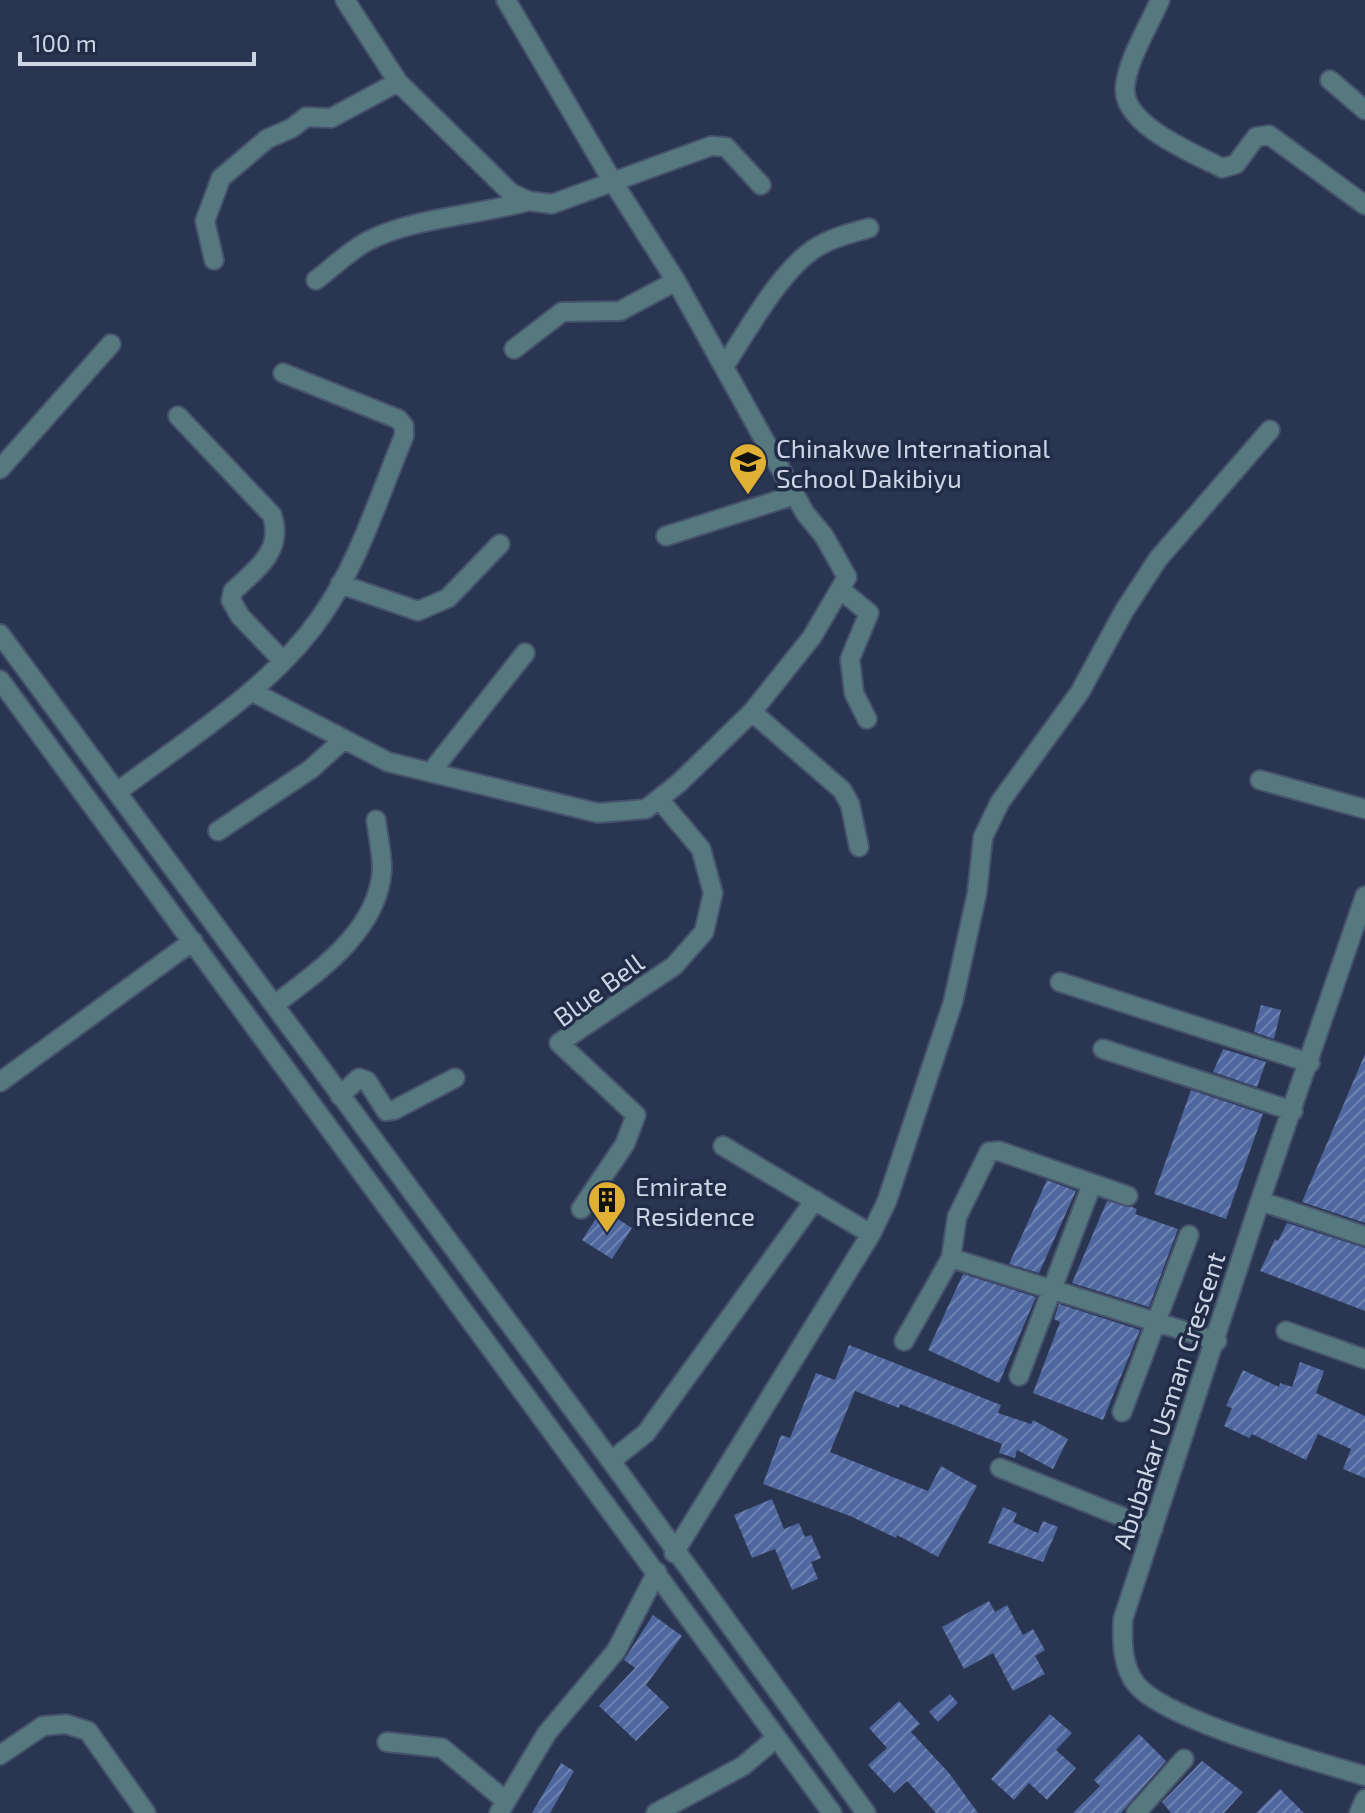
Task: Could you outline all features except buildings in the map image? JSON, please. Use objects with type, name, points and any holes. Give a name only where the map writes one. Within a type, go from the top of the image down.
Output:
[{"type":"street","points":[[345,0],[398,82],[511,193],[529,201],[552,204],[711,146],[726,147],[761,185]]},
{"type":"street","points":[[251,691],[342,741],[388,762],[598,813],[646,809],[752,712],[812,637],[847,577],[795,495],[676,281],[613,182],[506,0]]},
{"type":"street","points":[[1160,0],[1125,86],[1126,104],[1137,119],[1222,168],[1236,164],[1256,137],[1269,135],[1365,205]]},
{"type":"street","points":[[1330,80],[1365,110]]},
{"type":"street","points":[[214,260],[205,221],[221,178],[267,139],[292,128],[306,117],[331,118],[398,82]]},
{"type":"street","points":[[316,280],[367,242],[446,216],[482,214],[529,201]]},
{"type":"street","points":[[725,365],[777,289],[812,249],[869,228]]},
{"type":"street","points":[[514,349],[562,312],[620,311],[676,281]]},
{"type":"street","points":[[0,469],[111,344]]},
{"type":"street","points":[[117,792],[251,691],[320,619],[340,584],[404,436],[404,426],[398,419],[283,373]]},
{"type":"street","points":[[178,416],[272,515],[277,529],[274,549],[233,591],[231,600],[240,616],[282,660]]},
{"type":"street","points":[[674,1553],[871,1234],[905,1149],[953,1002],[981,871],[983,837],[995,813],[1080,692],[1124,611],[1158,559],[1270,430]]},
{"type":"street","points":[[666,536],[795,495]]},
{"type":"street","points":[[340,584],[418,611],[448,598],[500,544]]},
{"type":"street","points":[[841,590],[869,613],[850,659],[854,693],[867,719]]},
{"type":"street","points":[[0,634],[611,1461],[674,1553],[866,1813]]},
{"type":"street","points":[[431,772],[525,653]]},
{"type":"street","points":[[0,680],[832,1813]]},
{"type":"street","points":[[752,712],[842,790],[850,804],[859,847]]},
{"type":"street","points":[[218,831],[311,769],[342,741]]},
{"type":"street","points":[[1260,780],[1365,809]]},
{"type":"street","name":"Blue Bell","points":[[581,1209],[625,1144],[636,1115],[559,1043],[674,966],[704,932],[713,893],[701,849],[659,799]]},
{"type":"street","points":[[274,1005],[317,973],[373,908],[382,871],[376,820]]},
{"type":"street","points":[[119,838],[140,821]]},
{"type":"street","name":"Abubakar Usman Crescent","points":[[1365,896],[1260,1201],[1217,1341],[1123,1619],[1122,1647],[1135,1683],[1159,1705],[1267,1746],[1365,1776]]},
{"type":"street","points":[[0,1082],[193,941]]},
{"type":"street","points":[[1060,982],[1310,1063]]},
{"type":"street","points":[[1103,1049],[1293,1111]]},
{"type":"street","points":[[340,1096],[359,1078],[367,1081],[386,1111],[394,1110],[455,1078]]},
{"type":"street","points":[[723,1146],[871,1234]]},
{"type":"street","points":[[904,1341],[951,1258],[957,1217],[989,1152],[999,1151],[1128,1196]]},
{"type":"street","points":[[1019,1376],[1054,1291],[1092,1184]]},
{"type":"street","points":[[611,1461],[646,1433],[815,1200]]},
{"type":"street","points":[[1260,1201],[1365,1236]]},
{"type":"street","points":[[1122,1412],[1189,1235]]},
{"type":"street","points":[[951,1258],[1217,1341]]},
{"type":"street","points":[[1286,1331],[1365,1359]]},
{"type":"street","points":[[1000,1468],[1153,1529]]},
{"type":"street","points":[[387,1742],[442,1748],[503,1807],[547,1733],[616,1651],[657,1572]]},
{"type":"street","points":[[0,1755],[43,1726],[66,1724],[88,1731],[146,1813]]},
{"type":"street","points":[[656,1813],[743,1766],[776,1738]]},
{"type":"street","points":[[1136,1813],[1184,1759]]},
{"type":"street","points":[[1359,1813],[1365,1799]]},
{"type":"place","name":"Chinakwe International School Dakibiyu","points":[[748,496]]},
{"type":"place","name":"Emirate Residence","points":[[607,1234]]}]
